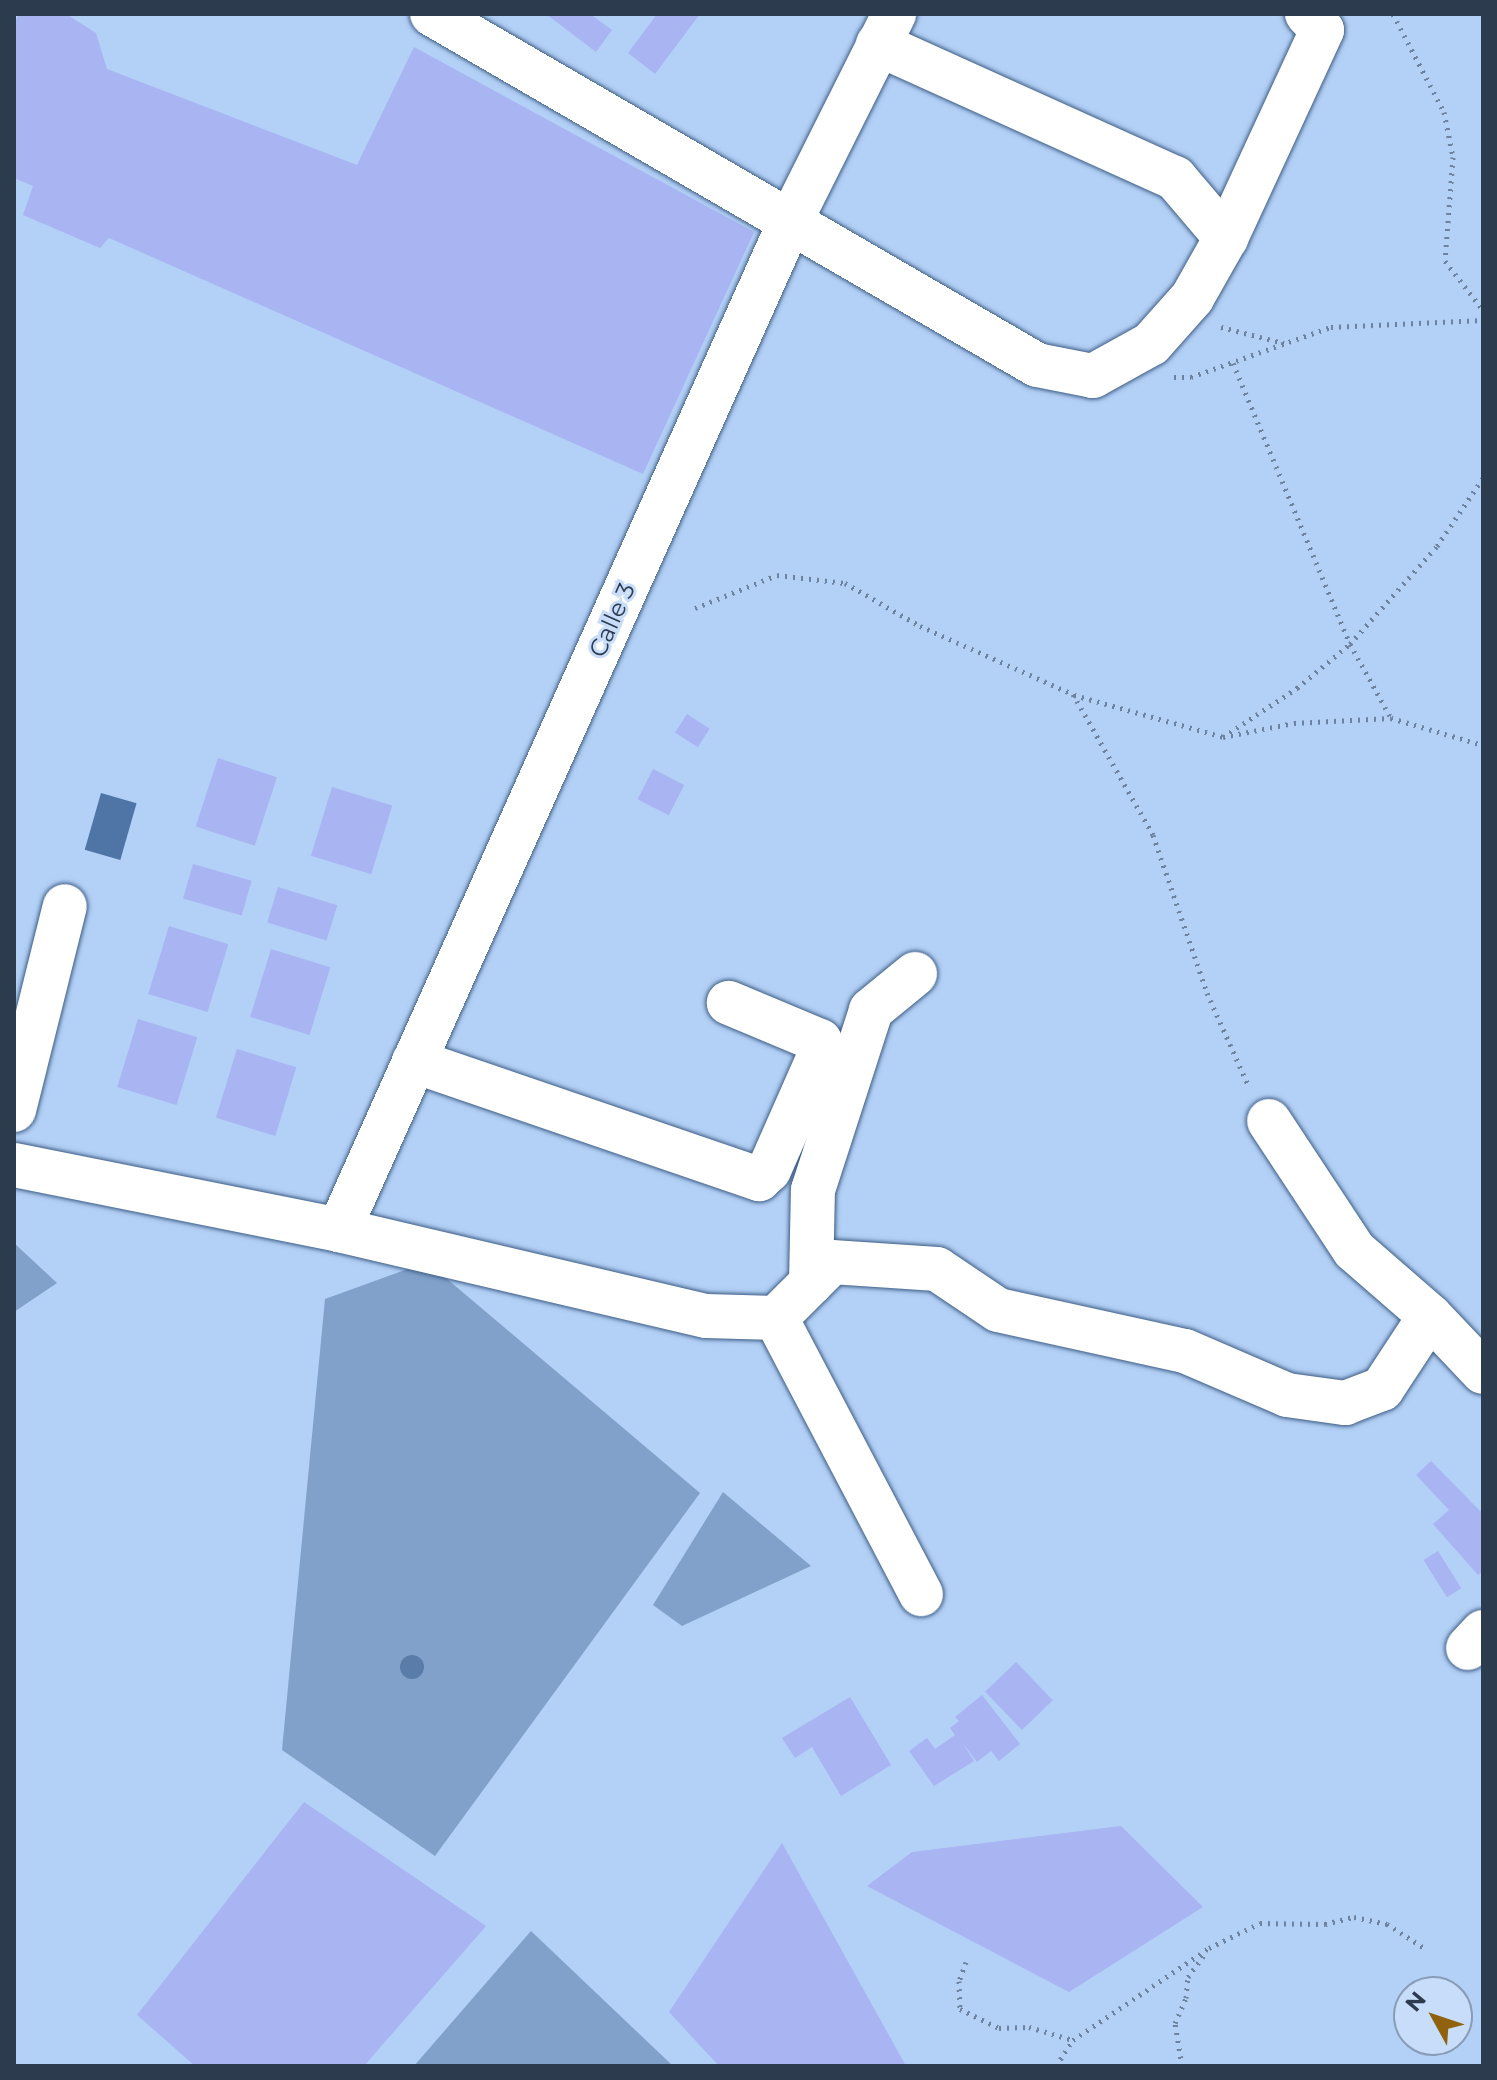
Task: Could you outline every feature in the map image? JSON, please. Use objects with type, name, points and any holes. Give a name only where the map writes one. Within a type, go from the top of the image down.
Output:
[{"type":"street","points":[[432,14],[1037,365],[1093,376],[1151,344],[1192,298],[1226,238],[1324,19]]},
{"type":"street","points":[[886,29],[1175,178],[1226,238]]},
{"type":"street","name":"Calle 3","points":[[339,1230],[790,222],[886,29]]},
{"type":"street","points":[[14,1110],[65,906]]},
{"type":"street","points":[[811,1283],[813,1190],[871,1010],[915,974]]},
{"type":"street","points":[[414,1061],[759,1179],[769,1170],[821,1052],[820,1041],[729,1003]]},
{"type":"street","points":[[1269,1121],[1354,1250],[1430,1316],[1483,1372]]},
{"type":"street","points":[[14,1165],[339,1230],[706,1316],[776,1318],[832,1262],[937,1269],[998,1310],[1185,1351],[1287,1395],[1345,1403],[1382,1389],[1430,1316]]},
{"type":"street","points":[[776,1318],[921,1594]]},
{"type":"path","points":[[1393,14],[1444,112],[1453,157],[1445,261],[1483,310]]},
{"type":"path","points":[[1192,298],[1226,332],[1286,343]]},
{"type":"path","points":[[1163,377],[1191,377],[1331,327],[1483,320]]},
{"type":"path","points":[[1233,363],[1350,644],[1391,718]]},
{"type":"path","points":[[1223,737],[1297,688],[1350,644],[1437,546],[1483,478]]},
{"type":"path","points":[[695,608],[777,575],[845,583],[920,626],[1073,694],[1223,737],[1294,723],[1391,718],[1483,745]]},
{"type":"path","points":[[1073,694],[1153,835],[1207,993],[1269,1121]]},
{"type":"path","points":[[1056,2066],[1073,2040],[1209,1948],[1260,1923],[1325,1924],[1354,1917],[1387,1924],[1426,1949]]},
{"type":"path","points":[[1182,2066],[1175,2023],[1186,1998],[1188,1977],[1209,1948]]},
{"type":"path","points":[[966,1962],[959,1981],[960,2009],[999,2028],[1029,2027],[1073,2040]]},
{"type":"shaded area","points":[[101,793],[137,803],[120,860],[85,850]]},
{"type":"shaded area","points":[[14,1243],[57,1283],[14,1312]]},
{"type":"shaded area","points":[[427,1262],[700,1493],[435,1856],[282,1750],[325,1299]]},
{"type":"shaded area","points":[[723,1492],[811,1566],[682,1626],[653,1605]]},
{"type":"shaded area","points":[[531,1931],[673,2066],[414,2066]]},
{"type":"building","points":[[19,14],[66,14],[96,33],[107,69],[357,165],[414,47],[754,232],[643,474],[109,238],[100,248],[23,215],[33,186],[14,178],[14,24]]},
{"type":"building","points":[[546,14],[590,14],[612,30],[596,52]]},
{"type":"building","points":[[657,14],[700,14],[655,74],[628,53]]},
{"type":"building","points":[[687,714],[710,729],[698,747],[675,732]]},
{"type":"building","points":[[218,758],[277,777],[255,846],[196,826]]},
{"type":"building","points":[[653,769],[684,785],[669,815],[638,799]]},
{"type":"building","points":[[332,787],[392,805],[371,874],[311,856]]},
{"type":"building","points":[[193,864],[252,881],[242,915],[183,899]]},
{"type":"building","points":[[278,887],[337,905],[326,941],[267,922]]},
{"type":"building","points":[[169,926],[228,944],[208,1012],[148,994]]},
{"type":"building","points":[[271,949],[330,967],[310,1035],[250,1017]]},
{"type":"building","points":[[138,1019],[197,1037],[177,1105],[117,1087]]},
{"type":"building","points":[[237,1049],[296,1067],[275,1136],[216,1118]]},
{"type":"building","points":[[1431,1461],[1483,1514],[1483,1571],[1478,1575],[1433,1524],[1449,1510],[1416,1475]]},
{"type":"building","points":[[1438,1551],[1461,1588],[1447,1597],[1424,1560]]},
{"type":"building","points":[[1016,1662],[1053,1700],[1022,1730],[985,1692]]},
{"type":"building","points":[[982,1695],[1020,1744],[999,1761],[991,1751],[977,1762],[962,1742],[974,1761],[934,1786],[909,1751],[927,1738],[935,1749],[955,1735],[950,1728],[959,1721],[955,1717]]},
{"type":"building","points":[[850,1697],[891,1765],[841,1796],[812,1747],[795,1758],[782,1738]]},
{"type":"building","points":[[304,1802],[486,1926],[364,2066],[195,2066],[137,2015]]},
{"type":"building","points":[[1121,1826],[1203,1907],[1069,1992],[867,1886],[912,1852]]},
{"type":"building","points":[[782,1843],[906,2066],[719,2066],[669,2012]]}]
